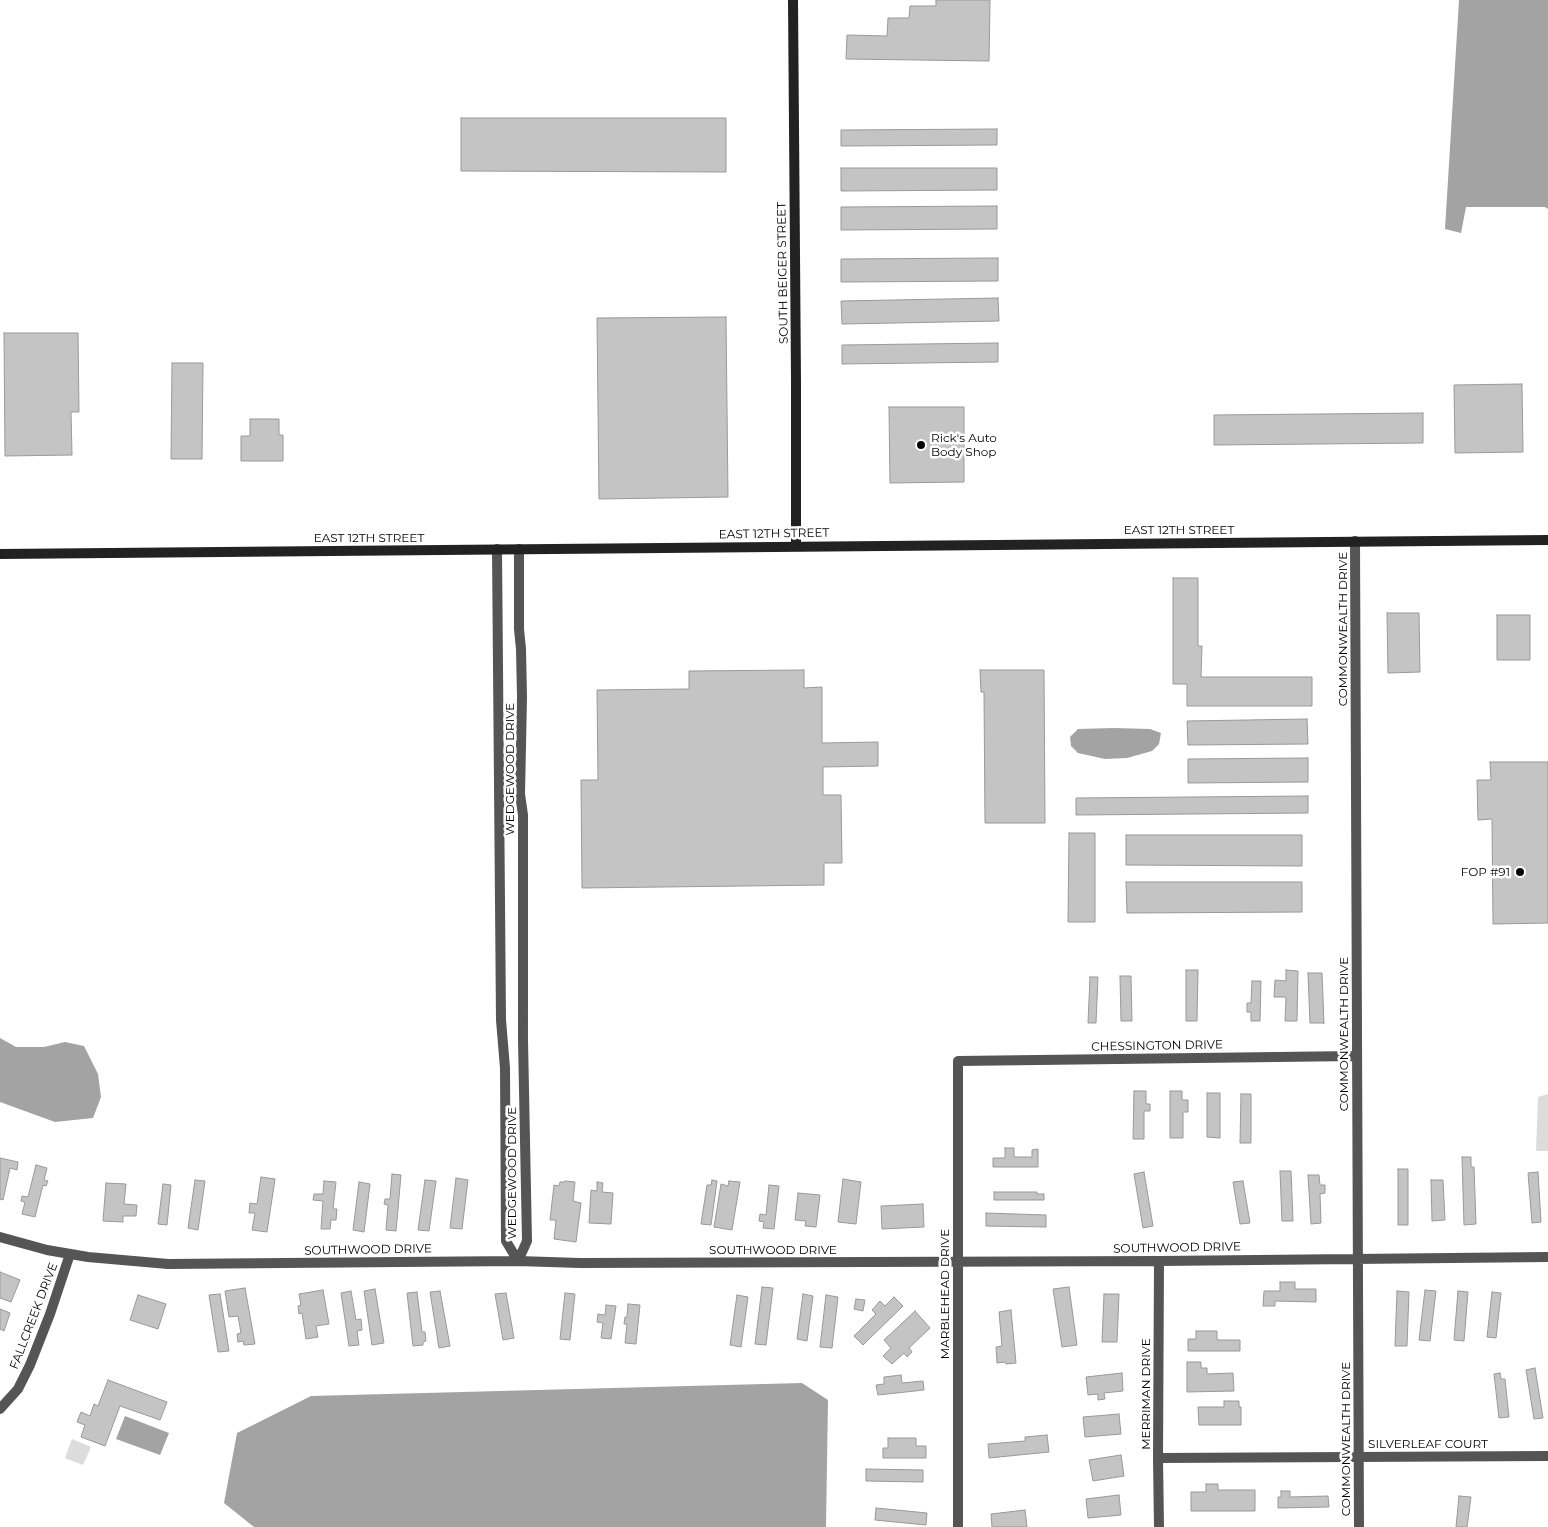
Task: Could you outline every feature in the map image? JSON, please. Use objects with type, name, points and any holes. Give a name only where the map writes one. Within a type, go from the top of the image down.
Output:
[{"type":"street","name":"SOUTH BEIGER STREET","points":[[793,0],[796,546]]},
{"type":"street","name":"EAST 12TH STREET","points":[[0,554],[1548,540]]},
{"type":"street","name":"COMMONWEALTH DRIVE","points":[[1355,541],[1359,1527]]},
{"type":"street","name":"WEDGEWOOD DRIVE","points":[[497,550],[501,1000],[504,1068],[506,1241],[518,1261]]},
{"type":"street","name":"WEDGEWOOD DRIVE","points":[[518,1261],[527,1241],[523,1040],[523,815],[520,794],[522,697],[519,629],[519,550]]},
{"type":"street","name":"CHESSINGTON DRIVE","points":[[958,1061],[1356,1056]]},
{"type":"street","name":"MARBLEHEAD DRIVE","points":[[958,1061],[958,1527]]},
{"type":"street","name":"SOUTHWOOD DRIVE","points":[[0,1237],[48,1250],[88,1257],[168,1264],[518,1261],[580,1263],[1358,1260],[1548,1257]]},
{"type":"street","name":"FALLCREEK DRIVE","points":[[0,1409],[18,1388],[30,1366],[70,1254]]},
{"type":"street","name":"MERRIMAN DRIVE","points":[[1159,1261],[1159,1527]]},
{"type":"street","name":"SILVERLEAF COURT","points":[[1158,1458],[1548,1456]]},
{"type":"shaded area","points":[[1459,0],[1548,0],[1548,209],[1545,207],[1466,207],[1461,233],[1445,229]]},
{"type":"shaded area","points":[[1078,729],[1150,729],[1161,733],[1159,744],[1152,751],[1127,758],[1105,759],[1078,753],[1071,746],[1070,737]]},
{"type":"shaded area","points":[[0,1038],[16,1047],[44,1047],[65,1042],[84,1046],[98,1074],[101,1097],[93,1118],[55,1122],[0,1102]]},
{"type":"shaded area","points":[[1548,1094],[1548,1151],[1536,1151],[1538,1097]]},
{"type":"shaded area","points":[[802,1383],[828,1400],[826,1527],[254,1527],[224,1503],[237,1433],[311,1396]]},
{"type":"shaded area","points":[[125,1416],[169,1433],[160,1455],[116,1439]]},
{"type":"shaded area","points":[[72,1439],[91,1447],[83,1465],[65,1458]]},
{"type":"building","points":[[936,0],[990,0],[989,61],[846,59],[847,35],[887,36],[888,18],[909,18],[910,6],[936,6]]},
{"type":"building","points":[[461,118],[726,118],[726,172],[461,171]]},
{"type":"building","points":[[997,129],[997,145],[841,146],[841,130]]},
{"type":"building","points":[[841,168],[997,168],[997,190],[841,191]]},
{"type":"building","points":[[997,206],[997,229],[841,230],[841,207]]},
{"type":"building","points":[[998,258],[998,281],[841,282],[841,259]]},
{"type":"building","points":[[998,298],[999,321],[842,324],[841,301]]},
{"type":"building","points":[[726,317],[728,497],[599,499],[597,318]]},
{"type":"building","points":[[4,333],[78,333],[79,412],[71,412],[72,455],[5,456]]},
{"type":"building","points":[[998,343],[998,362],[842,364],[842,345]]},
{"type":"building","points":[[172,363],[203,363],[202,459],[171,459]]},
{"type":"building","points":[[1522,384],[1523,452],[1455,453],[1454,385]]},
{"type":"building","points":[[889,407],[964,407],[964,482],[890,483]]},
{"type":"building","points":[[1423,413],[1423,443],[1214,445],[1214,415]]},
{"type":"building","points":[[250,419],[279,419],[279,435],[283,435],[283,461],[241,461],[241,436],[250,436]]},
{"type":"building","points":[[1173,578],[1198,578],[1198,646],[1202,646],[1201,677],[1312,677],[1312,706],[1187,706],[1187,684],[1173,684]]},
{"type":"building","points":[[1387,613],[1419,613],[1420,672],[1388,673]]},
{"type":"building","points":[[1497,615],[1530,615],[1530,660],[1497,660]]},
{"type":"building","points":[[804,670],[804,688],[822,687],[822,743],[878,742],[878,766],[823,767],[823,795],[841,795],[842,863],[824,863],[824,885],[582,888],[581,780],[598,780],[597,690],[689,689],[689,671]]},
{"type":"building","points":[[980,670],[1044,670],[1045,823],[985,823],[984,692],[981,692]]},
{"type":"building","points":[[1307,719],[1308,744],[1188,745],[1187,721]]},
{"type":"building","points":[[1308,758],[1308,782],[1188,783],[1188,759]]},
{"type":"building","name":"FOP #91","points":[[1490,762],[1548,762],[1548,923],[1493,924],[1492,819],[1478,820],[1477,780],[1491,780]]},
{"type":"building","points":[[1308,796],[1308,813],[1076,815],[1076,798]]},
{"type":"building","points":[[1069,833],[1095,833],[1095,922],[1068,922]]},
{"type":"building","points":[[1126,835],[1302,835],[1302,866],[1126,865]]},
{"type":"building","points":[[1126,882],[1302,882],[1302,912],[1127,913]]},
{"type":"building","points":[[1186,970],[1198,970],[1197,1021],[1186,1021]]},
{"type":"building","points":[[1286,970],[1298,971],[1297,1021],[1285,1021],[1286,997],[1274,997],[1275,980],[1286,981]]},
{"type":"building","points":[[1308,973],[1322,973],[1324,1024],[1310,1023]]},
{"type":"building","points":[[1120,976],[1131,976],[1132,1021],[1121,1021]]},
{"type":"building","points":[[1090,977],[1098,977],[1096,1023],[1088,1023]]},
{"type":"building","points":[[1252,981],[1261,981],[1260,1021],[1251,1021],[1251,1012],[1247,1012],[1247,1003],[1251,1003]]},
{"type":"building","points":[[1134,1091],[1146,1091],[1146,1104],[1150,1104],[1150,1111],[1144,1111],[1144,1139],[1133,1139]]},
{"type":"building","points":[[1170,1091],[1182,1091],[1182,1100],[1188,1100],[1188,1112],[1183,1112],[1183,1138],[1170,1138]]},
{"type":"building","points":[[1207,1093],[1220,1093],[1220,1138],[1207,1137]]},
{"type":"building","points":[[1241,1094],[1251,1094],[1251,1143],[1240,1143]]},
{"type":"building","points":[[1005,1148],[1014,1148],[1014,1157],[1032,1157],[1032,1150],[1038,1149],[1038,1167],[993,1167],[993,1158],[1005,1158]]},
{"type":"building","points":[[1462,1157],[1471,1157],[1471,1167],[1474,1167],[1476,1224],[1464,1225]]},
{"type":"building","points":[[0,1158],[18,1162],[17,1170],[10,1168],[3,1200],[0,1199]]},
{"type":"building","points":[[36,1165],[47,1168],[44,1180],[48,1181],[46,1186],[43,1185],[35,1217],[22,1214],[25,1202],[21,1201],[22,1196],[28,1197]]},
{"type":"building","points":[[1398,1169],[1408,1169],[1408,1225],[1398,1225]]},
{"type":"building","points":[[1280,1171],[1291,1171],[1293,1221],[1282,1221]]},
{"type":"building","points":[[1144,1172],[1153,1226],[1143,1228],[1134,1174]]},
{"type":"building","points":[[1538,1172],[1541,1222],[1532,1223],[1528,1173]]},
{"type":"building","points":[[392,1174],[401,1175],[396,1231],[386,1230],[388,1205],[384,1204],[385,1199],[390,1199]]},
{"type":"building","points":[[1308,1175],[1319,1175],[1320,1185],[1325,1185],[1325,1193],[1320,1194],[1321,1223],[1311,1224]]},
{"type":"building","points":[[261,1177],[275,1179],[267,1232],[252,1230],[255,1213],[249,1213],[250,1203],[257,1204]]},
{"type":"building","points":[[456,1178],[468,1180],[462,1229],[450,1228]]},
{"type":"building","points":[[843,1179],[861,1182],[856,1224],[838,1222]]},
{"type":"building","points":[[195,1180],[205,1181],[198,1230],[188,1228]]},
{"type":"building","points":[[425,1180],[436,1181],[429,1231],[418,1230]]},
{"type":"building","points":[[712,1180],[717,1181],[711,1225],[701,1224],[707,1185],[711,1185]]},
{"type":"building","points":[[1431,1180],[1443,1180],[1445,1220],[1432,1221]]},
{"type":"building","points":[[324,1181],[336,1182],[333,1209],[337,1209],[336,1220],[331,1220],[330,1229],[321,1229],[323,1201],[313,1200],[314,1194],[323,1194]]},
{"type":"building","points":[[729,1181],[740,1182],[732,1230],[714,1227],[721,1184],[728,1186]]},
{"type":"building","points":[[1243,1181],[1250,1223],[1240,1224],[1233,1182]]},
{"type":"building","points":[[359,1182],[370,1184],[364,1232],[353,1230]]},
{"type":"building","points":[[560,1182],[575,1182],[573,1201],[581,1203],[576,1242],[554,1239],[556,1220],[550,1220],[554,1185],[559,1186]]},
{"type":"building","points":[[597,1182],[603,1183],[602,1192],[613,1193],[611,1224],[589,1223],[591,1190],[597,1191]]},
{"type":"building","points":[[106,1183],[126,1184],[124,1204],[137,1205],[136,1216],[123,1216],[123,1222],[103,1221]]},
{"type":"building","points":[[163,1184],[171,1185],[167,1225],[158,1224]]},
{"type":"building","points":[[769,1185],[779,1186],[774,1229],[763,1228],[764,1222],[759,1221],[760,1214],[766,1215]]},
{"type":"building","points":[[994,1192],[1037,1192],[1037,1194],[1044,1194],[1044,1200],[994,1200]]},
{"type":"building","points":[[798,1193],[820,1195],[816,1227],[805,1226],[806,1221],[795,1220]]},
{"type":"building","points":[[923,1204],[924,1227],[882,1229],[881,1206]]},
{"type":"building","points":[[986,1213],[1046,1215],[1046,1227],[986,1226]]},
{"type":"building","points":[[0,1272],[20,1280],[11,1302],[0,1298]]},
{"type":"building","points":[[1280,1282],[1295,1282],[1295,1289],[1316,1289],[1316,1302],[1275,1301],[1275,1306],[1263,1306],[1264,1291],[1280,1291]]},
{"type":"building","points":[[762,1287],[773,1288],[766,1345],[755,1344]]},
{"type":"building","points":[[1069,1287],[1077,1345],[1062,1347],[1053,1289]]},
{"type":"building","points":[[245,1288],[255,1344],[244,1345],[243,1341],[238,1342],[237,1334],[241,1333],[238,1316],[229,1317],[225,1291]]},
{"type":"building","points":[[375,1289],[384,1343],[372,1345],[364,1291]]},
{"type":"building","points":[[323,1290],[329,1324],[316,1326],[318,1337],[306,1339],[302,1313],[299,1314],[298,1306],[301,1305],[299,1294]]},
{"type":"building","points":[[1425,1290],[1436,1291],[1430,1341],[1419,1340]]},
{"type":"building","points":[[351,1291],[356,1320],[361,1319],[362,1330],[357,1331],[359,1345],[349,1346],[341,1293]]},
{"type":"building","points":[[440,1291],[450,1346],[439,1348],[430,1292]]},
{"type":"building","points":[[1397,1291],[1409,1292],[1407,1346],[1395,1346]]},
{"type":"building","points":[[1458,1291],[1468,1292],[1464,1341],[1454,1340]]},
{"type":"building","points":[[417,1292],[422,1332],[425,1332],[426,1341],[423,1342],[423,1345],[413,1346],[407,1293]]},
{"type":"building","points":[[1492,1292],[1501,1293],[1496,1338],[1487,1337]]},
{"type":"building","points":[[506,1293],[514,1338],[503,1340],[495,1294]]},
{"type":"building","points":[[565,1293],[575,1294],[570,1340],[560,1339]]},
{"type":"building","points":[[220,1294],[229,1351],[218,1352],[209,1295]]},
{"type":"building","points":[[803,1294],[813,1296],[807,1341],[797,1339]]},
{"type":"building","points":[[1104,1294],[1119,1294],[1117,1342],[1102,1342]]},
{"type":"building","points":[[138,1295],[166,1304],[158,1329],[130,1320]]},
{"type":"building","points":[[737,1295],[748,1297],[741,1347],[730,1345]]},
{"type":"building","points":[[826,1295],[838,1297],[832,1348],[820,1347]]},
{"type":"building","points":[[894,1297],[903,1306],[863,1345],[854,1336],[876,1314],[872,1310],[880,1301],[885,1306]]},
{"type":"building","points":[[856,1299],[865,1300],[863,1311],[854,1309]]},
{"type":"building","points":[[628,1304],[640,1305],[636,1344],[625,1343],[627,1324],[624,1324],[625,1317],[627,1317]]},
{"type":"building","points":[[606,1305],[616,1306],[611,1339],[601,1338],[603,1323],[597,1322],[598,1314],[605,1315]]},
{"type":"building","points":[[0,1309],[10,1313],[4,1331],[0,1329]]},
{"type":"building","points":[[1011,1310],[1016,1363],[997,1363],[996,1347],[1002,1346],[999,1312]]},
{"type":"building","points":[[915,1311],[930,1328],[909,1348],[912,1352],[907,1357],[904,1353],[892,1364],[883,1356],[891,1348],[884,1340]]},
{"type":"building","points":[[1196,1331],[1217,1331],[1217,1340],[1240,1340],[1240,1351],[1188,1351],[1188,1339],[1196,1339]]},
{"type":"building","points":[[1187,1362],[1201,1362],[1201,1368],[1207,1368],[1207,1374],[1233,1373],[1234,1391],[1187,1392]]},
{"type":"building","points":[[1535,1368],[1543,1418],[1534,1419],[1526,1370]]},
{"type":"building","points":[[1122,1373],[1123,1391],[1104,1393],[1105,1399],[1098,1400],[1098,1394],[1088,1395],[1086,1377]]},
{"type":"building","points":[[1500,1373],[1501,1379],[1505,1379],[1509,1417],[1499,1418],[1494,1374]]},
{"type":"building","points":[[901,1375],[902,1383],[923,1381],[924,1390],[878,1395],[876,1385],[884,1384],[884,1377]]},
{"type":"building","points":[[108,1380],[167,1402],[160,1420],[120,1406],[105,1446],[81,1437],[85,1425],[77,1422],[81,1412],[90,1416],[94,1404],[98,1406]]},
{"type":"building","points":[[1224,1401],[1239,1401],[1241,1425],[1199,1425],[1198,1407],[1224,1407]]},
{"type":"building","points":[[1119,1414],[1121,1434],[1085,1437],[1083,1417]]},
{"type":"building","points":[[1047,1435],[1049,1452],[989,1458],[988,1444],[1025,1441],[1025,1437]]},
{"type":"building","points":[[888,1438],[916,1438],[916,1446],[926,1446],[926,1458],[883,1458],[883,1448],[888,1448]]},
{"type":"building","points":[[1121,1455],[1124,1476],[1093,1481],[1089,1460]]},
{"type":"building","points":[[866,1469],[923,1470],[923,1482],[866,1481]]},
{"type":"building","points":[[1206,1484],[1218,1484],[1218,1490],[1255,1490],[1255,1511],[1191,1511],[1191,1492],[1206,1492]]},
{"type":"building","points":[[1281,1491],[1290,1491],[1290,1497],[1328,1496],[1329,1507],[1278,1508],[1278,1497],[1281,1497]]},
{"type":"building","points":[[1119,1495],[1121,1515],[1088,1518],[1086,1499]]},
{"type":"building","points":[[1459,1496],[1471,1497],[1467,1527],[1456,1527]]},
{"type":"building","points":[[876,1508],[927,1513],[926,1525],[875,1520]]},
{"type":"building","points":[[1025,1510],[1027,1527],[992,1527],[991,1514]]},
{"type":"place","name":"Rick's Auto Body Shop","points":[[921,445]]},
{"type":"place","name":"FOP #91","points":[[1520,872]]}]
